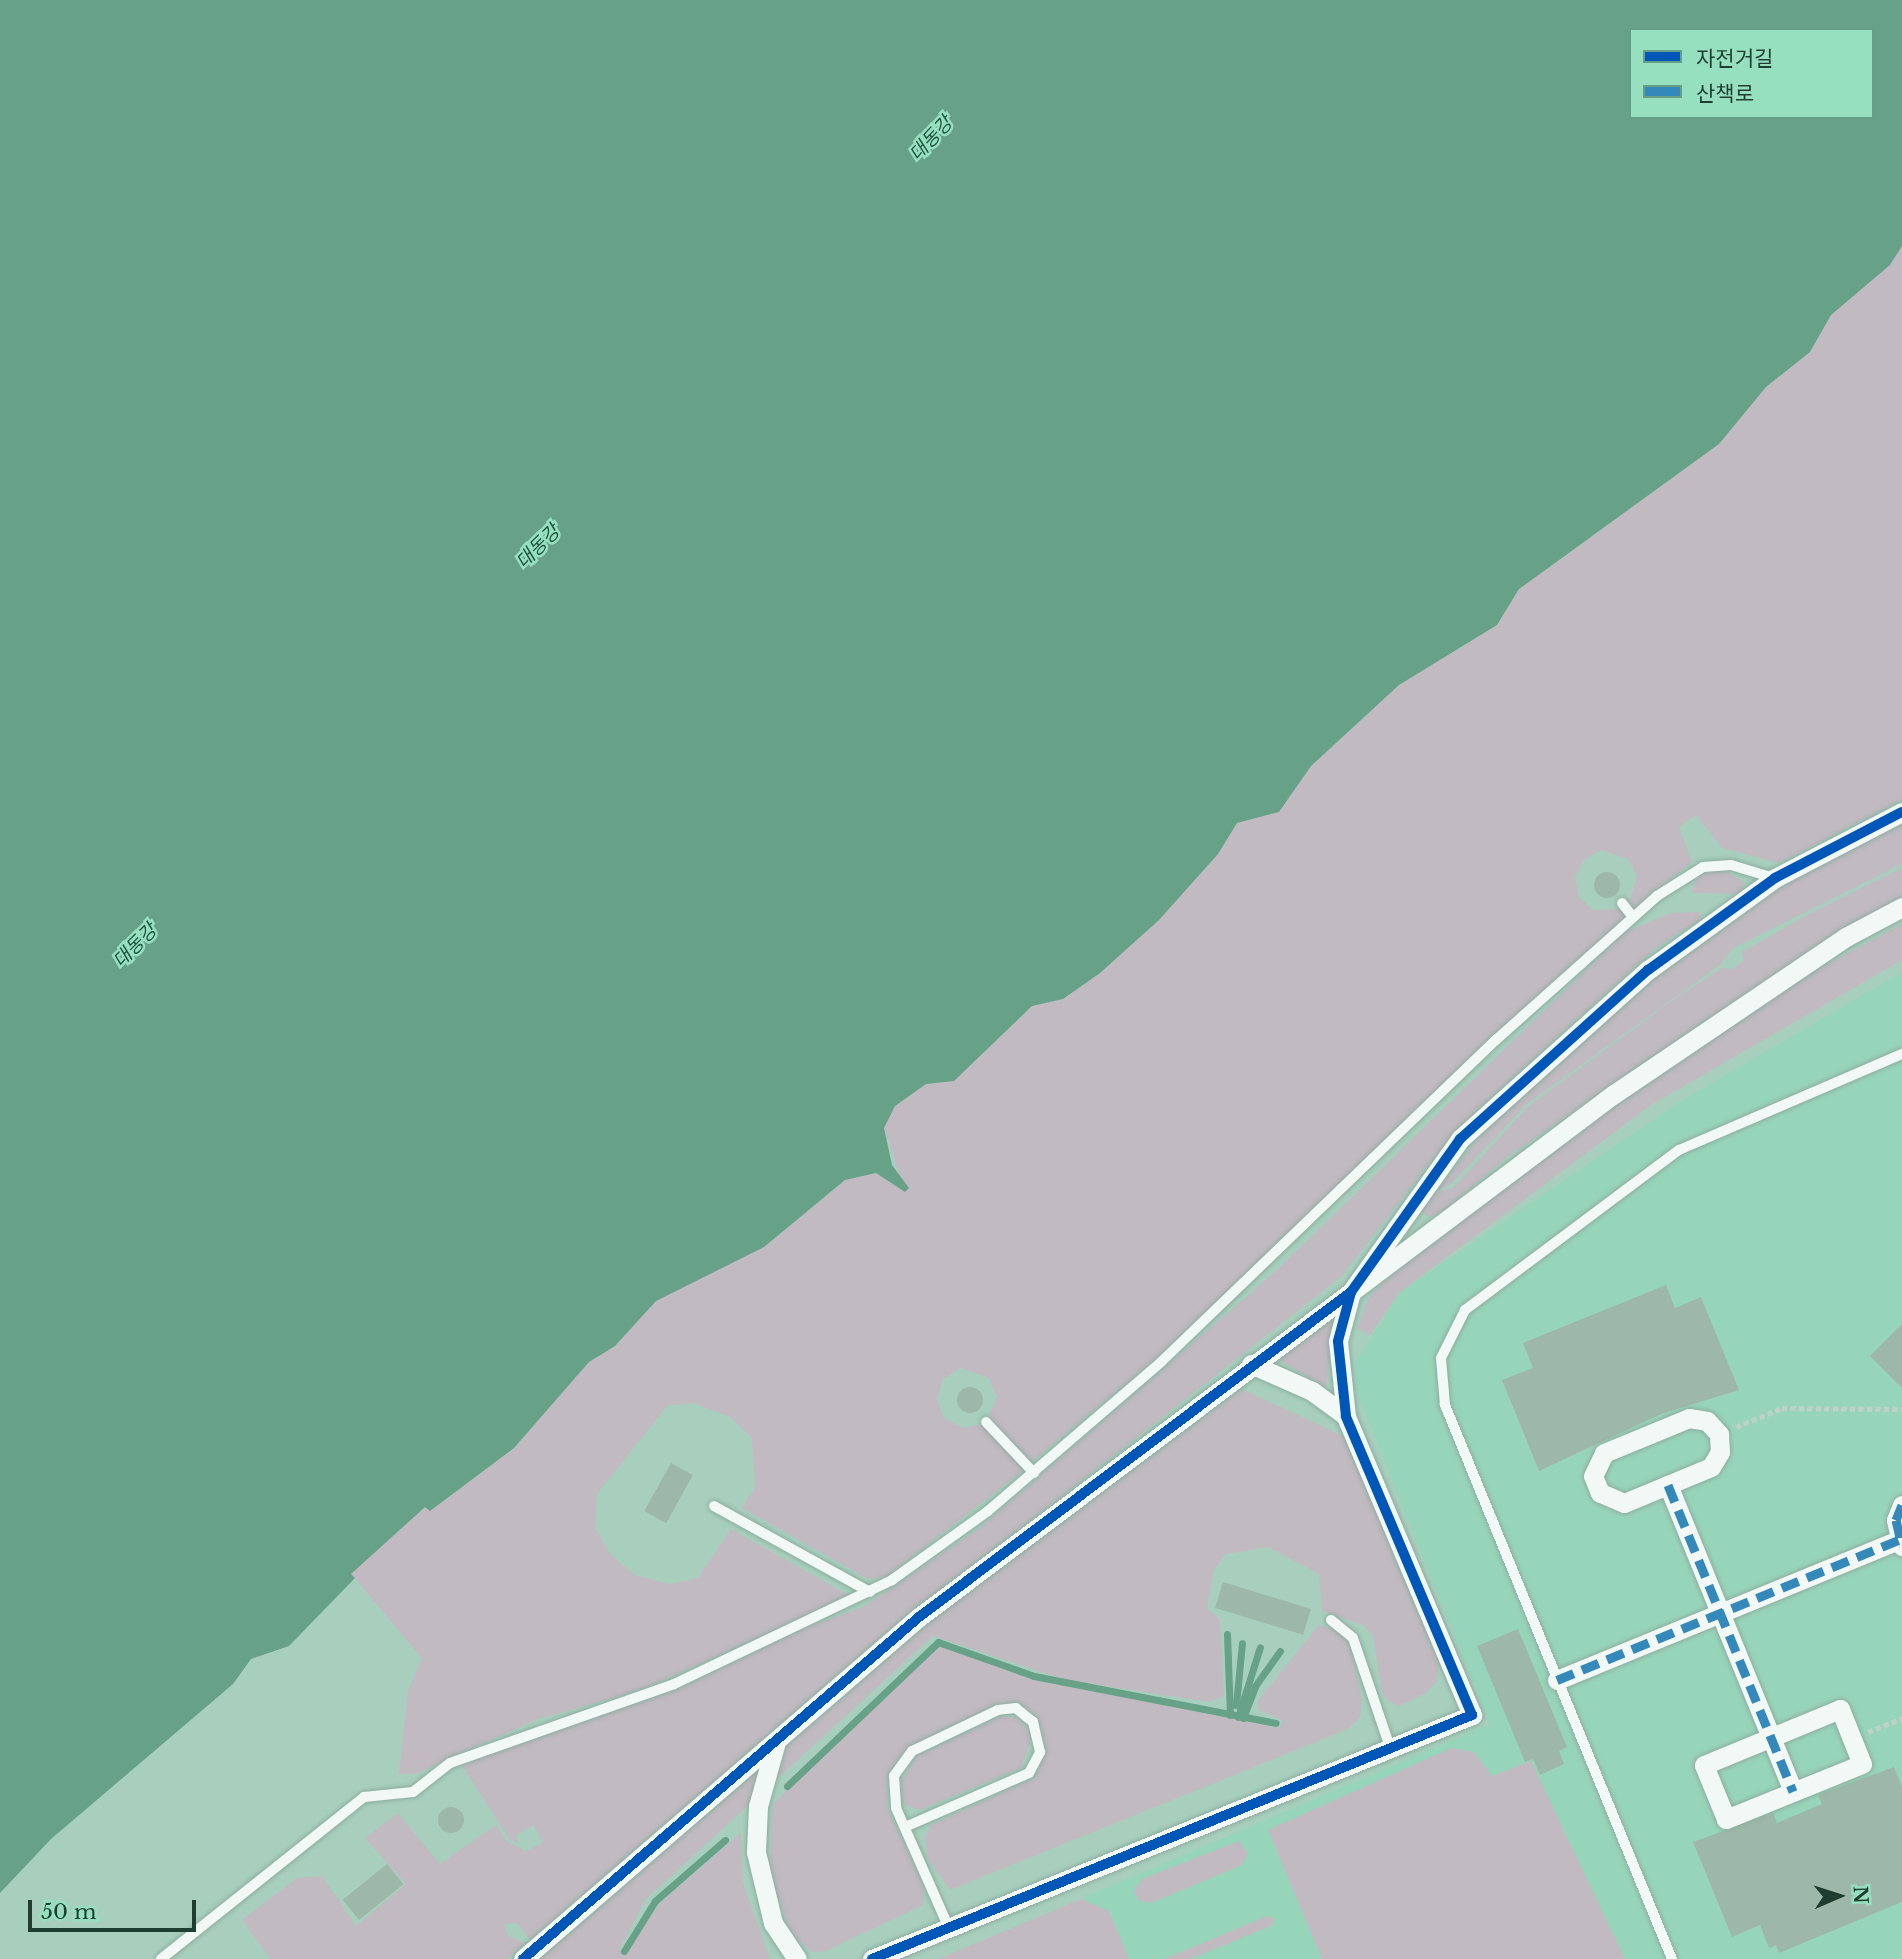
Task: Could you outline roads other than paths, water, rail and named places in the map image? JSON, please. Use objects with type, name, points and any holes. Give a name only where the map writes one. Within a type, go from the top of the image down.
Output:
[{"type":"street","points":[[872,1959],[1472,1715],[1346,1416],[1338,1341],[1351,1292],[1440,1161],[1491,1108],[1648,970],[1775,878],[1902,812]]},
{"type":"street","points":[[523,1959],[919,1617],[1251,1364],[1614,1094],[1846,937],[1902,907]]},
{"type":"street","points":[[1251,1364],[1311,1391],[1346,1416]]},
{"type":"street","points":[[1689,1418],[1707,1421],[1718,1434],[1720,1452],[1711,1467],[1668,1485],[1615,1502],[1595,1485],[1594,1468],[1604,1453],[1689,1418]]},
{"type":"street","points":[[1668,1485],[1793,1792]]},
{"type":"street","points":[[1558,1680],[1720,1613],[1901,1543],[1902,1505]]},
{"type":"street","points":[[1840,1709],[1862,1764],[1726,1819],[1703,1765],[1771,1737],[1840,1709]]},
{"type":"street","points":[[777,1740],[758,1806],[756,1852],[785,1951],[797,1959]]},
{"type":"lane","points":[[161,1959],[364,1797],[413,1792],[450,1763],[674,1684],[870,1592],[1034,1474],[1161,1362],[1633,917],[1703,867],[1731,865],[1775,878]]},
{"type":"lane","points":[[1622,903],[1633,917]]},
{"type":"lane","points":[[1672,1959],[1445,1405],[1439,1382],[1449,1334],[1465,1310],[1679,1150],[1902,1054]]},
{"type":"lane","points":[[986,1422],[1034,1474]]},
{"type":"lane","points":[[714,1506],[870,1592]]},
{"type":"lane","points":[[1331,1620],[1353,1637],[1390,1748]]},
{"type":"lane","points":[[905,1827],[1029,1773],[1040,1752],[1033,1721],[1016,1708],[998,1710],[912,1751],[894,1776],[905,1827],[949,1928]]},
{"type":"water","name":"대동강","points":[[0,0],[1902,0],[1902,246],[1890,265],[1831,315],[1810,352],[1766,387],[1719,444],[1519,589],[1497,625],[1399,685],[1311,766],[1279,812],[1237,823],[1218,854],[1159,920],[1100,973],[1063,999],[1032,1006],[954,1081],[926,1084],[895,1106],[884,1128],[892,1165],[909,1188],[905,1192],[876,1173],[845,1180],[764,1247],[656,1301],[615,1346],[589,1362],[514,1448],[430,1511],[425,1507],[351,1574],[355,1578],[289,1646],[251,1659],[233,1684],[51,1839],[0,1893]]},
{"type":"waterway","points":[[1227,1634],[1230,1715]]},
{"type":"waterway","points":[[787,1786],[938,1642],[1034,1676],[1275,1723]]},
{"type":"waterway","points":[[1236,1705],[1242,1643]]},
{"type":"waterway","points":[[1238,1717],[1260,1647]]},
{"type":"waterway","points":[[1243,1718],[1255,1686],[1280,1651]]},
{"type":"waterway","points":[[624,1951],[655,1901],[725,1840]]}]
